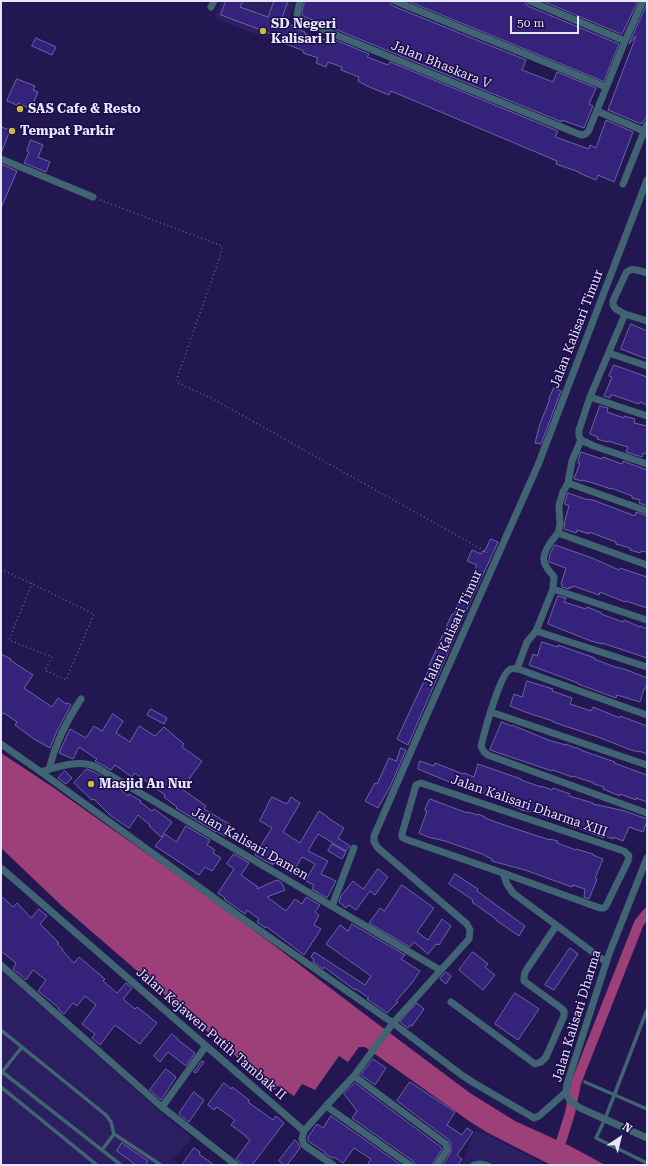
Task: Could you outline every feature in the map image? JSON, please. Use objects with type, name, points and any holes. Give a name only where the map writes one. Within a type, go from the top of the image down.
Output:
[{"type":"street","name":"Jalan Bhaskara V","points":[[300,1],[296,12],[302,21],[581,135],[585,135],[588,132],[597,111]]},
{"type":"street","points":[[394,1],[606,87]]},
{"type":"street","points":[[530,1],[625,41]]},
{"type":"street","points":[[623,184],[646,128],[597,111],[643,1]]},
{"type":"street","points":[[1,159],[97,198]]},
{"type":"street","name":"Jalan Kalisari Timur","points":[[391,1026],[469,939],[470,930],[467,924],[378,848],[374,842],[374,836],[538,465],[647,180]]},
{"type":"street","points":[[647,273],[631,269],[626,273],[612,304],[615,309],[625,314],[647,321]]},
{"type":"street","points":[[625,314],[590,397],[578,430],[579,437],[594,446],[647,464]]},
{"type":"street","points":[[609,353],[647,366]]},
{"type":"street","points":[[590,397],[647,416]]},
{"type":"street","points":[[517,669],[527,642],[536,631],[554,589],[554,579],[544,563],[545,553],[558,533],[560,525],[559,505],[563,492],[568,483],[572,461],[582,440]]},
{"type":"street","points":[[568,483],[647,511]]},
{"type":"street","points":[[558,533],[647,565]]},
{"type":"street","points":[[554,589],[647,620]]},
{"type":"street","points":[[536,631],[647,667]]},
{"type":"street","points":[[647,715],[514,668],[509,669],[499,686],[481,746],[485,754],[647,813]]},
{"type":"street","points":[[49,770],[58,742],[81,699]]},
{"type":"street","points":[[491,712],[647,765]]},
{"type":"street","points":[[1,744],[391,1026],[474,1083],[531,1117],[537,1118],[566,1092]]},
{"type":"street","name":"Jalan Kalisari Damen","points":[[41,772],[78,763],[88,764],[98,768],[440,970]]},
{"type":"street","name":"Jalan Kalisari Dharma XIII","points":[[421,782],[424,783],[624,851],[629,856],[628,861],[604,908],[600,908],[503,873],[407,841],[403,838],[402,834],[417,784],[421,782]]},
{"type":"street","points":[[332,906],[354,848]]},
{"type":"street","name":"Jalan Kalisari Dharma","points":[[647,858],[606,962],[566,1092],[570,1101],[580,1108],[647,1138]]},
{"type":"street","name":"Jalan Kejawen Putih Tambak II","points":[[1,868],[304,1131]]},
{"type":"street","points":[[503,873],[507,884],[513,893],[606,962]]},
{"type":"street","points":[[451,1002],[535,1064],[541,1062],[546,1057],[564,1016],[564,1011],[524,981],[524,978],[525,972],[556,926]]},
{"type":"street","points":[[1,965],[162,1107],[236,1165]]},
{"type":"street","points":[[333,1165],[304,1145],[302,1139],[304,1131],[354,1076],[391,1026]]},
{"type":"street","points":[[162,1107],[206,1046]]},
{"type":"street","points":[[354,1076],[446,1144],[447,1150],[437,1165]]},
{"type":"street","points":[[326,1106],[410,1165]]},
{"type":"lane","points":[[647,1010],[615,1094],[596,1138],[647,1163]]},
{"type":"lane","points":[[1,1030],[106,1115],[111,1122],[114,1134],[161,1165]]},
{"type":"lane","points":[[22,1047],[2,1071],[121,1165]]},
{"type":"lane","points":[[586,1082],[647,1109]]},
{"type":"lane","points":[[1,1087],[97,1165]]},
{"type":"lane","points":[[102,1150],[114,1134]]},
{"type":"lane","points":[[472,1164],[478,1162],[490,1165]]},
{"type":"path","points":[[97,198],[222,246],[222,254],[176,381],[213,399],[497,558]]},
{"type":"path","points":[[1,569],[32,583],[94,614],[66,680],[45,670],[52,657],[9,640],[32,583]]},
{"type":"shaded area","name":"SD Negeri Kalisari II","points":[[221,1],[296,1],[289,20],[283,18],[274,41],[214,18]]},
{"type":"shaded area","points":[[1,753],[54,788],[271,943],[470,1093],[515,1121],[570,1146],[605,1165],[551,1165],[488,1133],[469,1121],[365,1047],[359,1047],[348,1062],[339,1056],[315,1090],[302,1084],[294,1096],[278,1086],[275,1090],[62,906],[1,848]]},
{"type":"shaded area","points":[[1,970],[192,1138],[173,1159],[179,1165],[1,1165]]},
{"type":"shaded area","points":[[475,1131],[483,1132],[546,1165],[461,1165]]},
{"type":"building","points":[[226,1],[243,1],[240,7],[268,17],[274,1],[288,1],[281,21],[296,27],[295,28],[305,32],[305,34],[325,40],[326,36],[369,54],[367,57],[388,65],[390,62],[558,131],[555,137],[589,149],[590,145],[596,148],[606,120],[633,132],[614,182],[598,175],[596,180],[556,164],[557,161],[391,91],[389,95],[367,86],[358,81],[359,77],[341,70],[342,67],[328,62],[326,67],[316,63],[318,58],[303,53],[304,51],[276,40],[277,36],[221,15]]},
{"type":"building","points":[[305,1],[390,1],[393,6],[526,60],[522,70],[553,82],[557,72],[596,88],[589,104],[593,106],[584,128],[562,120],[562,122],[303,16],[302,14]]},
{"type":"building","points":[[408,1],[525,1],[528,6],[619,44],[604,81]]},
{"type":"building","points":[[543,1],[638,1],[622,34]]},
{"type":"building","points":[[647,4],[647,115],[641,124],[608,110],[636,36],[629,44]]},
{"type":"building","points":[[36,38],[56,47],[52,55],[32,46]]},
{"type":"building","points":[[17,79],[35,86],[33,90],[38,92],[31,109],[18,103],[17,105],[7,101]]},
{"type":"building","points":[[1,127],[10,130],[2,151],[1,151]]},
{"type":"building","points":[[31,140],[43,145],[38,157],[50,162],[46,172],[24,163],[29,152],[27,151]]},
{"type":"building","points":[[1,164],[17,171],[1,208]]},
{"type":"building","points":[[631,324],[647,331],[647,359],[621,349]]},
{"type":"building","points":[[614,365],[647,377],[647,405],[640,402],[639,404],[613,395],[611,395],[610,398],[604,396],[612,377],[609,376]]},
{"type":"building","points":[[554,388],[561,391],[541,444],[535,443],[540,424]]},
{"type":"building","points":[[600,406],[608,408],[607,412],[624,418],[624,416],[635,419],[634,423],[647,426],[647,454],[643,453],[642,457],[626,452],[628,447],[597,439],[598,437],[590,434]]},
{"type":"building","points":[[581,452],[602,459],[603,457],[622,464],[623,461],[647,470],[647,506],[639,503],[640,500],[632,498],[632,496],[611,488],[574,479],[580,463],[578,463]]},
{"type":"building","points":[[568,493],[593,500],[635,516],[636,512],[647,516],[647,552],[641,551],[640,553],[630,550],[630,548],[616,544],[616,542],[589,532],[589,534],[577,530],[576,533],[564,529],[569,506],[565,504]]},
{"type":"building","points":[[491,539],[498,542],[408,745],[397,739],[424,681],[429,669],[428,668],[452,614],[454,614],[477,565],[467,561],[472,550],[481,554],[483,551],[484,552]]},
{"type":"building","points":[[555,545],[592,558],[619,570],[620,568],[647,577],[647,608],[626,601],[625,602],[600,592],[599,595],[573,586],[572,588],[569,587],[569,589],[562,587],[561,584],[566,568],[549,562],[550,554]]},
{"type":"building","points":[[558,596],[566,598],[564,602],[586,609],[587,607],[602,613],[601,614],[623,622],[624,620],[647,629],[647,658],[602,643],[591,641],[548,624]]},
{"type":"building","points":[[542,642],[558,647],[558,645],[647,678],[647,684],[640,702],[617,695],[616,698],[529,665],[533,654],[537,656]]},
{"type":"building","points":[[1,654],[11,659],[10,660],[33,675],[24,688],[52,707],[58,698],[66,704],[68,703],[71,705],[50,748],[34,739],[15,725],[17,722],[4,713],[1,715]]},
{"type":"building","points":[[527,681],[553,689],[552,691],[572,698],[570,704],[591,711],[593,707],[620,718],[620,716],[647,726],[647,754],[631,750],[510,706],[514,694],[522,697]]},
{"type":"building","points":[[151,709],[167,718],[164,724],[147,715]]},
{"type":"building","points":[[113,714],[123,721],[116,733],[130,742],[139,726],[155,736],[164,727],[184,744],[182,747],[202,761],[182,789],[206,806],[204,809],[231,825],[225,836],[176,808],[177,807],[164,797],[165,795],[135,773],[132,777],[115,765],[111,770],[95,761],[97,759],[79,747],[73,759],[59,753],[70,729],[86,738],[94,726],[102,731]]},
{"type":"building","points":[[502,722],[548,740],[566,744],[575,748],[576,747],[647,775],[647,802],[636,798],[636,800],[620,794],[620,796],[603,789],[604,787],[594,783],[553,770],[552,771],[490,750]]},
{"type":"building","points":[[401,748],[406,750],[390,787],[378,808],[365,801],[375,783],[377,784],[389,758],[396,761]]},
{"type":"building","points":[[420,761],[434,766],[435,763],[474,777],[478,764],[541,787],[552,790],[553,788],[570,794],[569,796],[593,804],[625,811],[647,819],[647,821],[643,832],[629,827],[623,841],[613,837],[613,839],[605,836],[604,838],[548,816],[548,818],[531,811],[522,810],[475,789],[447,781],[418,769]]},
{"type":"building","points":[[87,769],[113,783],[128,796],[129,794],[141,801],[140,802],[152,811],[154,809],[172,822],[161,837],[138,815],[129,828],[111,816],[94,799],[92,800],[74,783]]},
{"type":"building","points":[[65,771],[72,778],[66,784],[58,778]]},
{"type":"building","points":[[272,797],[287,804],[291,797],[300,803],[283,832],[300,843],[319,811],[344,828],[338,838],[350,846],[346,851],[318,834],[308,851],[328,861],[321,874],[336,881],[327,898],[312,889],[314,885],[306,881],[315,864],[302,857],[292,874],[272,862],[273,865],[255,855],[272,828],[260,821]]},
{"type":"building","points":[[430,799],[467,813],[478,814],[513,828],[550,840],[558,841],[557,843],[593,854],[603,859],[595,878],[597,879],[589,899],[584,897],[585,889],[573,885],[572,887],[525,870],[492,861],[492,859],[482,854],[419,833],[427,811],[425,810]]},
{"type":"building","points":[[186,826],[210,840],[207,845],[215,850],[213,853],[221,858],[212,871],[205,867],[199,875],[155,846],[165,834],[176,842]]},
{"type":"building","points":[[332,844],[346,852],[342,859],[328,851]]},
{"type":"building","points":[[234,854],[249,863],[241,875],[258,887],[257,889],[277,880],[281,882],[285,890],[267,897],[286,911],[295,899],[302,904],[306,897],[320,905],[315,912],[319,915],[314,925],[321,929],[304,955],[267,927],[266,928],[257,922],[259,919],[247,910],[245,914],[218,893],[234,869],[227,864]]},
{"type":"building","points":[[378,869],[388,877],[375,895],[370,891],[356,910],[349,905],[346,908],[339,902],[341,896],[353,881],[363,889]]},
{"type":"building","points":[[455,874],[478,889],[477,891],[525,926],[519,936],[472,902],[473,900],[449,884]]},
{"type":"building","points":[[402,885],[434,908],[417,932],[428,940],[442,919],[451,926],[439,945],[436,944],[428,954],[414,942],[410,947],[369,923],[380,908],[384,911]]},
{"type":"building","points":[[1,896],[13,907],[17,903],[31,918],[39,909],[47,916],[40,924],[59,943],[57,944],[74,963],[79,957],[105,979],[103,981],[117,993],[126,983],[132,988],[123,999],[135,1009],[137,1007],[157,1023],[140,1044],[115,1025],[100,1045],[92,1038],[95,1034],[82,1024],[96,1005],[85,996],[77,1006],[73,1003],[64,1014],[38,991],[46,980],[33,970],[26,980],[13,969],[16,963],[1,951]]},
{"type":"building","points":[[352,924],[405,955],[401,959],[420,971],[396,1001],[398,1002],[387,1013],[356,989],[355,990],[324,967],[323,969],[313,962],[314,960],[311,957],[314,952],[365,985],[371,976],[326,944],[340,925],[348,931]]},
{"type":"building","points":[[570,948],[578,954],[554,990],[545,985]]},
{"type":"building","points":[[473,952],[488,964],[485,967],[495,975],[483,990],[459,970]]},
{"type":"building","points":[[446,972],[451,976],[446,984],[440,979]]},
{"type":"building","points":[[515,993],[539,1009],[518,1040],[495,1024]]},
{"type":"building","points":[[417,1003],[424,1009],[412,1026],[410,1025],[408,1028],[400,1022]]},
{"type":"building","points":[[172,1034],[195,1053],[186,1066],[168,1052],[160,1062],[154,1056]]},
{"type":"building","points":[[373,1059],[386,1068],[375,1085],[361,1075]]},
{"type":"building","points":[[202,1061],[204,1062],[196,1073],[194,1072]]},
{"type":"building","points":[[166,1069],[176,1077],[161,1100],[150,1090]]},
{"type":"building","points":[[410,1082],[455,1112],[447,1125],[462,1135],[467,1128],[473,1132],[457,1155],[462,1159],[458,1165],[443,1165],[451,1152],[451,1143],[449,1140],[397,1101]]},
{"type":"building","points":[[224,1083],[231,1089],[232,1087],[249,1100],[248,1102],[273,1120],[276,1116],[284,1123],[252,1165],[243,1165],[236,1159],[250,1140],[231,1125],[235,1120],[217,1107],[214,1110],[208,1105]]},
{"type":"building","points":[[355,1083],[441,1147],[442,1149],[432,1165],[415,1165],[413,1161],[352,1118],[357,1111],[344,1094]]},
{"type":"building","points":[[194,1092],[204,1100],[189,1122],[179,1114]]},
{"type":"building","points":[[331,1116],[401,1165],[367,1165],[371,1159],[354,1148],[343,1163],[324,1153],[325,1152],[308,1141],[308,1137],[317,1124],[323,1128]]},
{"type":"building","points":[[295,1140],[300,1148],[287,1165],[284,1165],[279,1161]]},
{"type":"building","points":[[122,1143],[148,1161],[145,1165],[136,1165],[117,1151]]},
{"type":"building","points":[[194,1148],[200,1152],[199,1154],[214,1165],[182,1165]]},
{"type":"waterway","points":[[557,1155],[570,1113],[576,1083],[639,923],[647,913]]},
{"type":"place","name":"SD Negeri Kalisari II","points":[[263,31]]},
{"type":"place","name":"SAS Cafe & Resto","points":[[20,109]]},
{"type":"place","name":"Tempat Parkir","points":[[12,131]]},
{"type":"place","name":"Masjid An Nur","points":[[91,784]]}]
